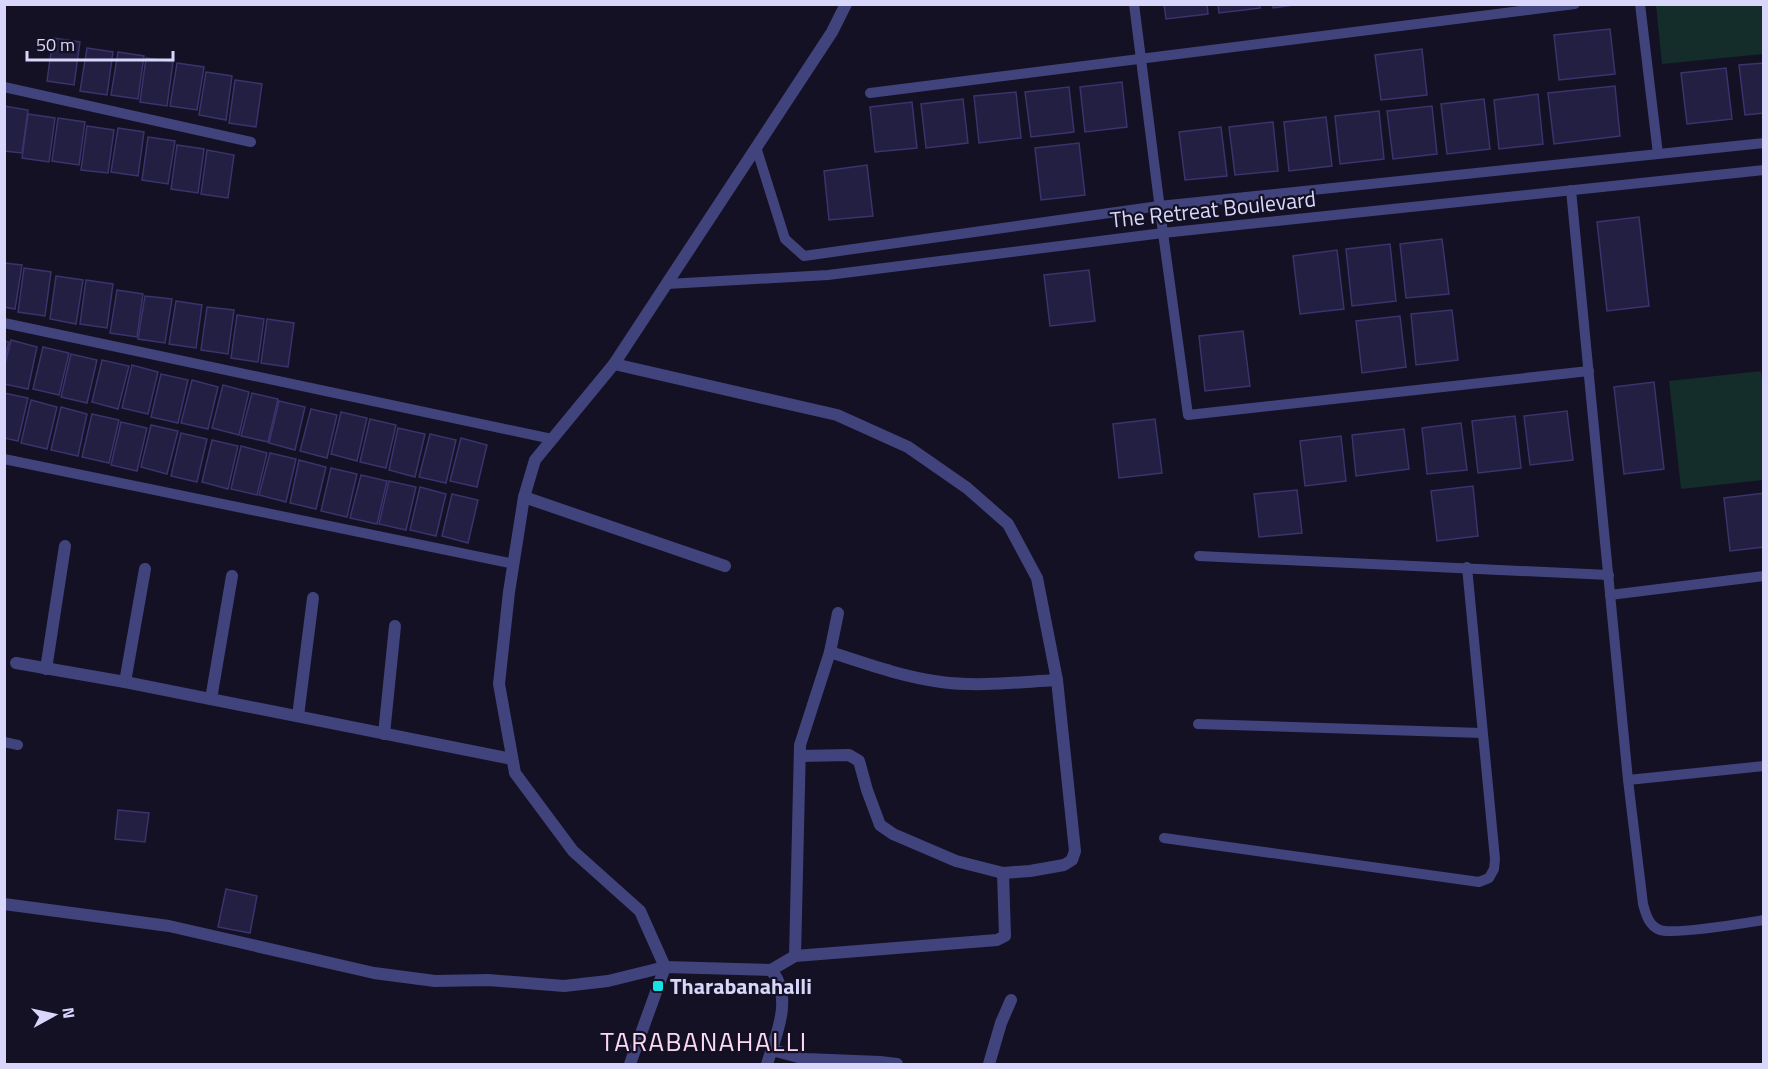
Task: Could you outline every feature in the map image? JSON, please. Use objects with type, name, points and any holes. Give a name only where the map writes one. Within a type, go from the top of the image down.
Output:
[{"type":"street","points":[[630,1065],[665,967],[640,911],[573,851],[515,773],[512,759],[499,684],[524,497],[535,460],[614,364],[832,32],[846,4]]},
{"type":"street","points":[[614,364],[837,415],[908,447],[967,488],[1008,524],[1037,578],[1057,680],[1075,851],[1072,860],[1054,868],[1003,873],[956,861],[893,834],[880,825],[859,761],[849,755],[800,756]]},
{"type":"street","points":[[524,497],[725,566]]},
{"type":"street","points":[[46,669],[65,546]]},
{"type":"street","points":[[125,682],[145,569]]},
{"type":"street","points":[[211,699],[232,576]]},
{"type":"street","points":[[298,716],[313,598]]},
{"type":"street","points":[[795,956],[800,745],[830,652],[838,614]]},
{"type":"street","points":[[384,734],[395,626]]},
{"type":"street","points":[[830,652],[897,674],[942,682],[971,684],[1057,680]]},
{"type":"street","points":[[16,663],[125,682],[512,759]]},
{"type":"street","points":[[4,903],[169,926],[374,974],[435,981],[488,980],[564,986],[608,981],[665,967],[771,970],[795,956],[997,940],[1005,936],[1003,873]]},
{"type":"street","points":[[767,1065],[780,1028],[782,995],[779,978],[771,970]]},
{"type":"street","points":[[989,1065],[1001,1023],[1011,1000]]},
{"type":"street","points":[[772,1050],[806,1059],[880,1062],[897,1065]]},
{"type":"lane","points":[[1134,4],[1162,233],[1188,416],[1589,371]]},
{"type":"lane","points":[[870,93],[1575,4]]},
{"type":"lane","points":[[1640,4],[1658,154]]},
{"type":"lane","points":[[4,87],[251,142]]},
{"type":"lane","points":[[756,147],[785,239],[804,256],[1159,206],[1764,143]]},
{"type":"lane","name":"The Retreat Boulevard","points":[[667,284],[828,275],[1162,233],[1764,170]]},
{"type":"lane","points":[[1571,190],[1642,904],[1647,920],[1660,930],[1680,931],[1764,920]]},
{"type":"lane","points":[[4,323],[552,439]]},
{"type":"lane","points":[[4,459],[514,564]]},
{"type":"lane","points":[[1199,556],[1609,575]]},
{"type":"lane","points":[[1164,838],[1479,882],[1489,878],[1494,869],[1495,859],[1467,567]]},
{"type":"lane","points":[[1610,595],[1764,576]]},
{"type":"lane","points":[[1198,724],[1482,733]]},
{"type":"lane","points":[[4,742],[18,745]]},
{"type":"lane","points":[[1628,780],[1764,766]]},
{"type":"green space","points":[[1656,5],[1763,5],[1763,54],[1662,64]]},
{"type":"green space","points":[[1761,371],[1764,396],[1763,480],[1681,489],[1669,381]]},
{"type":"building","points":[[1164,4],[1207,4],[1208,14],[1166,19]]},
{"type":"building","points":[[1218,4],[1260,4],[1260,8],[1219,13]]},
{"type":"building","points":[[1273,4],[1301,4],[1273,8]]},
{"type":"building","points":[[1610,29],[1615,74],[1559,80],[1554,35]]},
{"type":"building","points":[[53,38],[80,42],[74,85],[47,81]]},
{"type":"building","points":[[87,48],[113,52],[107,95],[80,91]]},
{"type":"building","points":[[1422,49],[1427,95],[1381,100],[1375,55]]},
{"type":"building","points":[[118,52],[144,56],[138,99],[111,95]]},
{"type":"building","points":[[146,58],[173,62],[167,106],[140,102]]},
{"type":"building","points":[[177,63],[204,67],[197,110],[170,106]]},
{"type":"building","points":[[1764,63],[1764,113],[1745,115],[1739,65]]},
{"type":"building","points":[[1726,68],[1732,119],[1687,124],[1681,73]]},
{"type":"building","points":[[206,72],[232,76],[226,120],[199,115]]},
{"type":"building","points":[[235,80],[262,84],[256,127],[229,123]]},
{"type":"building","points":[[1122,82],[1127,127],[1085,132],[1080,87]]},
{"type":"building","points":[[1615,86],[1620,136],[1554,144],[1548,93]]},
{"type":"building","points":[[1069,87],[1074,132],[1031,137],[1025,92]]},
{"type":"building","points":[[1016,92],[1021,138],[979,143],[974,96]]},
{"type":"building","points":[[1538,94],[1543,144],[1499,149],[1494,100]]},
{"type":"building","points":[[963,99],[968,143],[926,148],[921,104]]},
{"type":"building","points":[[1484,99],[1490,149],[1447,154],[1441,104]]},
{"type":"building","points":[[912,102],[917,148],[875,152],[870,107]]},
{"type":"building","points":[[4,106],[28,110],[22,153],[4,151]]},
{"type":"building","points":[[1432,106],[1437,154],[1393,159],[1387,111]]},
{"type":"building","points":[[1379,111],[1384,159],[1340,164],[1335,116]]},
{"type":"building","points":[[28,114],[55,118],[49,162],[22,158]]},
{"type":"building","points":[[1326,117],[1332,166],[1289,171],[1284,122]]},
{"type":"building","points":[[58,118],[85,122],[79,165],[52,161]]},
{"type":"building","points":[[1273,122],[1278,171],[1235,175],[1229,127]]},
{"type":"building","points":[[87,126],[114,130],[108,173],[81,170]]},
{"type":"building","points":[[1221,127],[1227,176],[1185,180],[1179,132]]},
{"type":"building","points":[[118,128],[144,132],[138,176],[111,172]]},
{"type":"building","points":[[148,137],[175,141],[168,184],[142,180]]},
{"type":"building","points":[[1079,143],[1085,195],[1041,200],[1035,148]]},
{"type":"building","points":[[177,145],[204,149],[198,193],[171,189]]},
{"type":"building","points":[[207,150],[234,155],[228,198],[201,194]]},
{"type":"building","points":[[867,165],[873,216],[829,220],[824,171]]},
{"type":"building","points":[[1639,217],[1649,306],[1607,311],[1597,222]]},
{"type":"building","points":[[1442,239],[1449,294],[1406,298],[1400,244]]},
{"type":"building","points":[[1390,244],[1396,301],[1352,306],[1346,249]]},
{"type":"building","points":[[1337,250],[1344,309],[1300,314],[1293,256]]},
{"type":"building","points":[[4,263],[22,265],[15,309],[4,307]]},
{"type":"building","points":[[24,268],[51,272],[45,316],[18,312]]},
{"type":"building","points":[[1089,270],[1095,321],[1050,326],[1044,275]]},
{"type":"building","points":[[56,276],[83,280],[76,324],[50,319]]},
{"type":"building","points":[[86,280],[113,284],[107,328],[80,324]]},
{"type":"building","points":[[117,290],[143,294],[137,337],[110,333]]},
{"type":"building","points":[[145,296],[172,299],[165,343],[138,339]]},
{"type":"building","points":[[176,301],[202,305],[196,348],[169,344]]},
{"type":"building","points":[[207,307],[234,310],[228,354],[201,350]]},
{"type":"building","points":[[1452,310],[1458,360],[1416,365],[1411,314]]},
{"type":"building","points":[[237,315],[264,319],[258,362],[231,358]]},
{"type":"building","points":[[1400,316],[1406,367],[1362,373],[1356,321]]},
{"type":"building","points":[[267,319],[294,323],[288,367],[261,363]]},
{"type":"building","points":[[1243,331],[1250,386],[1205,391],[1199,336]]},
{"type":"building","points":[[11,340],[37,347],[28,389],[4,384],[4,368]]},
{"type":"building","points":[[4,341],[9,342],[4,361]]},
{"type":"building","points":[[43,347],[69,353],[59,395],[33,389]]},
{"type":"building","points":[[71,354],[97,360],[87,403],[61,397]]},
{"type":"building","points":[[102,360],[129,366],[118,409],[92,402]]},
{"type":"building","points":[[132,365],[158,372],[148,414],[122,408]]},
{"type":"building","points":[[161,374],[188,380],[178,423],[151,417]]},
{"type":"building","points":[[192,380],[218,387],[208,429],[181,423]]},
{"type":"building","points":[[1654,382],[1664,469],[1624,474],[1614,387]]},
{"type":"building","points":[[223,385],[249,392],[239,435],[212,428]]},
{"type":"building","points":[[4,393],[28,398],[18,441],[4,438]]},
{"type":"building","points":[[252,393],[278,399],[268,442],[241,436]]},
{"type":"building","points":[[31,400],[57,407],[47,449],[21,443]]},
{"type":"building","points":[[279,401],[305,407],[295,450],[269,443]]},
{"type":"building","points":[[61,407],[87,414],[78,456],[51,450]]},
{"type":"building","points":[[311,409],[337,415],[327,458],[300,451]]},
{"type":"building","points":[[1567,411],[1573,460],[1530,465],[1524,416]]},
{"type":"building","points":[[341,412],[367,418],[357,461],[331,454]]},
{"type":"building","points":[[92,414],[119,420],[109,463],[82,457]]},
{"type":"building","points":[[1515,416],[1521,468],[1478,473],[1472,421]]},
{"type":"building","points":[[370,419],[396,425],[386,468],[360,462]]},
{"type":"building","points":[[1155,419],[1162,473],[1119,478],[1113,424]]},
{"type":"building","points":[[121,422],[147,428],[137,471],[111,465]]},
{"type":"building","points":[[1461,423],[1467,470],[1427,474],[1422,428]]},
{"type":"building","points":[[151,425],[178,431],[167,474],[141,467]]},
{"type":"building","points":[[398,428],[425,434],[415,477],[389,470]]},
{"type":"building","points":[[1404,429],[1409,469],[1356,476],[1352,435]]},
{"type":"building","points":[[181,433],[207,439],[197,482],[171,476]]},
{"type":"building","points":[[430,434],[456,440],[446,483],[419,477]]},
{"type":"building","points":[[1341,436],[1346,481],[1305,486],[1300,441]]},
{"type":"building","points":[[461,438],[487,445],[477,487],[450,481]]},
{"type":"building","points":[[212,440],[238,446],[228,489],[202,482]]},
{"type":"building","points":[[241,446],[267,453],[257,495],[231,489]]},
{"type":"building","points":[[270,453],[296,459],[286,502],[259,495]]},
{"type":"building","points":[[299,460],[326,467],[316,509],[290,503]]},
{"type":"building","points":[[331,468],[357,474],[347,517],[321,511]]},
{"type":"building","points":[[361,475],[387,481],[377,524],[350,518]]},
{"type":"building","points":[[389,481],[416,487],[406,530],[379,524]]},
{"type":"building","points":[[1473,486],[1478,536],[1437,541],[1431,491]]},
{"type":"building","points":[[420,487],[446,494],[436,536],[410,530]]},
{"type":"building","points":[[1297,490],[1302,533],[1259,537],[1254,494]]},
{"type":"building","points":[[1764,493],[1764,547],[1730,551],[1724,498]]},
{"type":"building","points":[[452,494],[478,500],[468,543],[442,536]]},
{"type":"building","points":[[118,810],[149,813],[145,842],[115,839]]},
{"type":"building","points":[[226,889],[257,896],[250,933],[218,927]]},
{"type":"place","name":"Tharabanahalli","points":[[658,986]]},
{"type":"district","name":"TARABANAHALLI","points":[[704,1042]]}]
